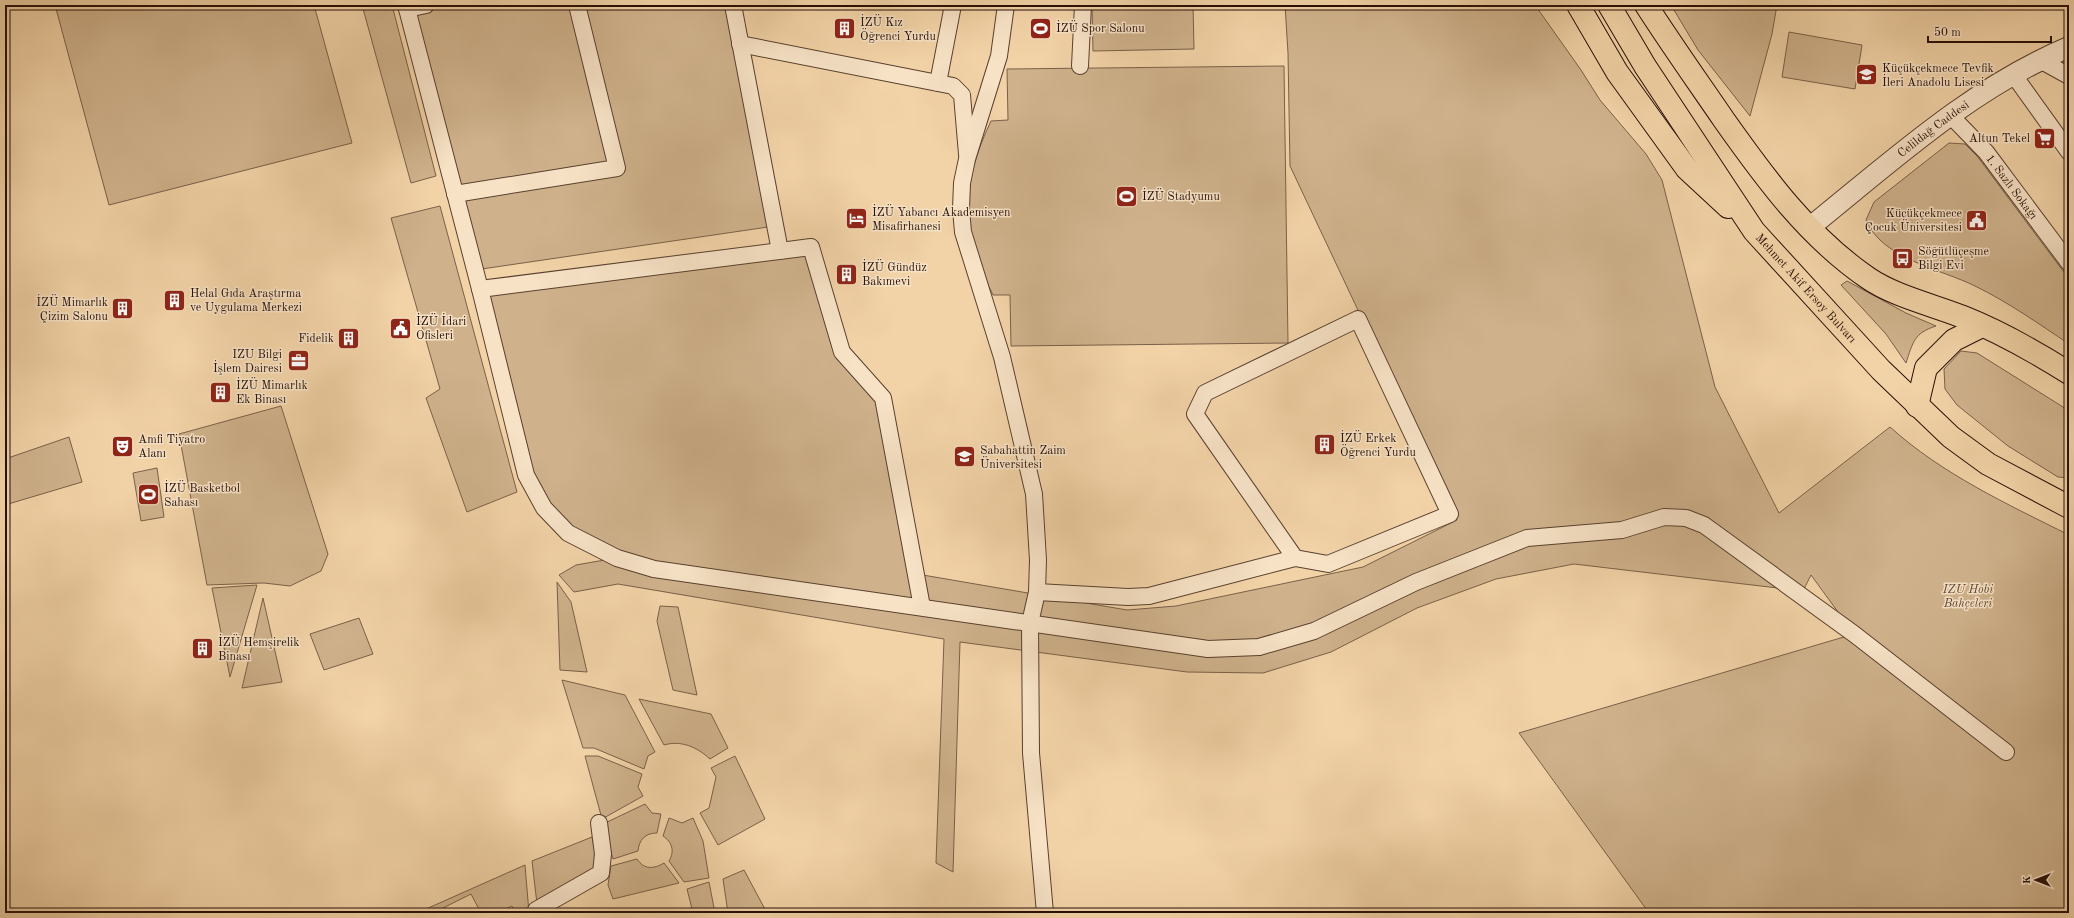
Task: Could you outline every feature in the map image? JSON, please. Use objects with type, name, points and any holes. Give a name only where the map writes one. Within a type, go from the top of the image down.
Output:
[{"type":"main road","points":[[1578,5],[1617,72],[1687,169],[1754,231]]},
{"type":"main road","name":"Mehmet Akif Ersoy Bulvarı","points":[[1609,5],[1645,66],[1754,231],[1917,406],[1950,438],[1988,464],[2069,507]]},
{"type":"main road","points":[[1646,5],[1671,44],[1769,183],[1809,228],[1868,278],[1916,301],[1963,317],[2018,341],[2069,373]]},
{"type":"main road","points":[[1917,406],[1926,368],[1954,340],[1982,326]]},
{"type":"street","points":[[426,5],[407,7],[480,289],[526,475],[544,508],[568,533],[617,558],[654,569],[1208,649],[1259,647],[1314,631],[1416,582],[1527,538],[1622,530],[1664,518],[1686,518],[1704,525],[1854,634],[2006,752]]},
{"type":"street","points":[[455,194],[617,168],[577,5]]},
{"type":"street","points":[[732,5],[780,251]]},
{"type":"street","points":[[938,83],[953,5]]},
{"type":"street","points":[[1006,5],[999,56],[967,159],[962,190],[961,209],[963,232],[1002,358],[1028,463],[1037,526],[1037,592],[1030,623],[1031,753],[1045,913]]},
{"type":"street","points":[[1080,66],[1083,5]]},
{"type":"street","points":[[740,44],[953,86],[962,95],[967,159]]},
{"type":"street","name":"Celildağ Caddesi","points":[[1809,228],[1950,115],[2000,81],[2069,47]]},
{"type":"street","points":[[2040,60],[2069,76]]},
{"type":"street","points":[[2013,74],[2069,152]]},
{"type":"street","name":"1. Sazlı Sokağı","points":[[1950,115],[1986,152],[2069,263]]},
{"type":"street","points":[[480,289],[811,247],[842,352],[883,398],[922,607]]},
{"type":"street","points":[[1037,592],[1128,597],[1149,596],[1295,558],[1328,564],[1450,514],[1358,319],[1205,393],[1195,414],[1295,558]]},
{"type":"street","points":[[537,913],[536,910],[601,873],[603,854],[599,823]]},
{"type":"green space","points":[[55,5],[314,5],[352,143],[109,205]]},
{"type":"green space","points":[[362,5],[392,5],[436,176],[411,183]]},
{"type":"green space","points":[[406,5],[733,5],[775,226],[475,270]]},
{"type":"green space","points":[[1092,5],[1193,5],[1194,49],[1093,51]]},
{"type":"green space","name":"IZU Hobi Bahçeleri","points":[[1285,5],[1535,5],[1581,70],[1600,100],[1646,154],[1662,180],[1715,387],[1779,513],[1890,427],[1910,444],[1953,474],[1999,500],[2069,535],[2069,913],[1649,913],[1519,733],[1854,634],[1811,575],[1803,591],[1574,564],[1496,579],[1417,608],[1331,652],[1263,673],[1187,672],[960,642],[953,872],[936,863],[944,639],[618,584],[574,592],[559,575],[576,565],[616,558],[543,506],[480,289],[811,247],[842,352],[883,398],[917,574],[1127,610],[1176,606],[1363,567],[1457,520],[1290,166],[1288,53]]},
{"type":"green space","points":[[1671,5],[1777,5],[1772,34],[1750,116],[1698,50]]},
{"type":"green space","points":[[1789,32],[1862,45],[1855,89],[1782,77]]},
{"type":"green space","name":"İZÜ Stadyumu","points":[[1284,66],[1288,343],[1011,346],[1010,295],[993,295],[982,272],[975,250],[970,229],[968,208],[974,167],[991,121],[1008,120],[1007,69]]},
{"type":"green space","points":[[1949,143],[1965,144],[1977,156],[2069,279],[2069,344],[1987,292],[1899,254],[1885,244],[1874,233],[1866,220],[1874,202]]},
{"type":"green space","points":[[440,206],[517,492],[467,512],[426,398],[440,389],[391,218]]},
{"type":"green space","points":[[1847,281],[1906,313],[1936,326],[1923,332],[1915,339],[1906,363],[1886,334],[1841,285]]},
{"type":"green space","points":[[1961,351],[1977,353],[2063,407],[2069,414],[2069,478],[2058,477],[2008,446],[1957,405],[1945,389],[1944,369]]},
{"type":"green space","points":[[281,406],[328,554],[321,571],[290,586],[264,583],[207,585],[179,434]]},
{"type":"green space","points":[[69,437],[82,482],[5,505],[5,459]]},
{"type":"green space","name":"İZÜ Basketbol Sahası","points":[[157,468],[164,517],[141,521],[133,473]]},
{"type":"green space","points":[[557,582],[571,602],[587,672],[560,670]]},
{"type":"green space","points":[[257,585],[230,677],[212,588]]},
{"type":"green space","points":[[263,598],[282,682],[242,688]]},
{"type":"green space","points":[[660,606],[678,607],[697,695],[673,690],[657,621]]},
{"type":"green space","points":[[359,618],[373,654],[324,670],[310,634]]},
{"type":"green space","points":[[562,680],[625,695],[655,752],[648,756],[644,769],[594,748],[583,748]]},
{"type":"green space","points":[[639,699],[711,714],[728,748],[710,759],[700,751],[683,744],[677,743],[664,745]]},
{"type":"green space","points":[[585,756],[598,756],[642,774],[638,787],[643,796],[602,819]]},
{"type":"green space","points":[[735,756],[765,819],[718,845],[700,813],[709,808],[716,777],[711,768]]},
{"type":"green space","points":[[645,804],[652,813],[661,814],[657,833],[649,834],[643,838],[638,851],[613,859],[603,824]]},
{"type":"green space","points":[[669,818],[682,823],[693,818],[703,841],[709,878],[684,882],[669,861],[672,854],[672,847],[669,841],[663,836]]},
{"type":"green space","points":[[592,837],[599,869],[537,904],[532,861]]},
{"type":"green space","points":[[637,859],[646,867],[653,867],[664,863],[679,883],[613,899],[608,885],[611,866]]},
{"type":"green space","points":[[525,865],[529,913],[515,913],[512,906],[497,913],[481,913],[471,894],[433,913],[417,913]]},
{"type":"green space","points":[[744,870],[767,913],[728,913],[723,879]]},
{"type":"green space","points":[[709,882],[715,913],[693,913],[687,889]]},
{"type":"place","name":"İZÜ Spor Salonu","points":[[1040,28]]},
{"type":"place","name":"İZÜ Kız Öğrenci Yurdu","points":[[844,29]]},
{"type":"place","name":"Küçükçekmece Tevfik İleri Anadolu Lisesi","points":[[1866,75]]},
{"type":"place","name":"Altun Tekel","points":[[2045,138]]},
{"type":"place","name":"İZÜ Stadyumu","points":[[1127,196]]},
{"type":"place","name":"İZÜ Yabancı Akademisyen Misafirhanesi","points":[[856,219]]},
{"type":"place","name":"Küçükçekmece Çocuk Üniversitesi","points":[[1977,220]]},
{"type":"place","name":"Söğütlüçeşme Bilgi Evi","points":[[1902,258]]},
{"type":"place","name":"İZÜ Gündüz Bakımevi","points":[[846,274]]},
{"type":"place","name":"Helal Gıda Araştırma ve Uygulama Merkezi","points":[[175,300]]},
{"type":"place","name":"İZÜ Mimarlık Çizim Salonu","points":[[123,309]]},
{"type":"place","name":"İZÜ İdari Ofisleri","points":[[400,328]]},
{"type":"place","name":"Fidelik","points":[[349,338]]},
{"type":"place","name":"IZU Bilgi İşlem Dairesi","points":[[298,361]]},
{"type":"place","name":"İZÜ Mimarlık Ek Binası","points":[[220,392]]},
{"type":"place","name":"İZÜ Erkek Öğrenci Yurdu","points":[[1325,445]]},
{"type":"place","name":"Amfi Tiyatro Alanı","points":[[122,446]]},
{"type":"place","name":"Sabahattin Zaim Üniversitesi","points":[[965,457]]},
{"type":"place","name":"İZÜ Basketbol Sahası","points":[[149,495]]},
{"type":"place","name":"İZÜ Hemşirelik Binası","points":[[203,649]]}]
